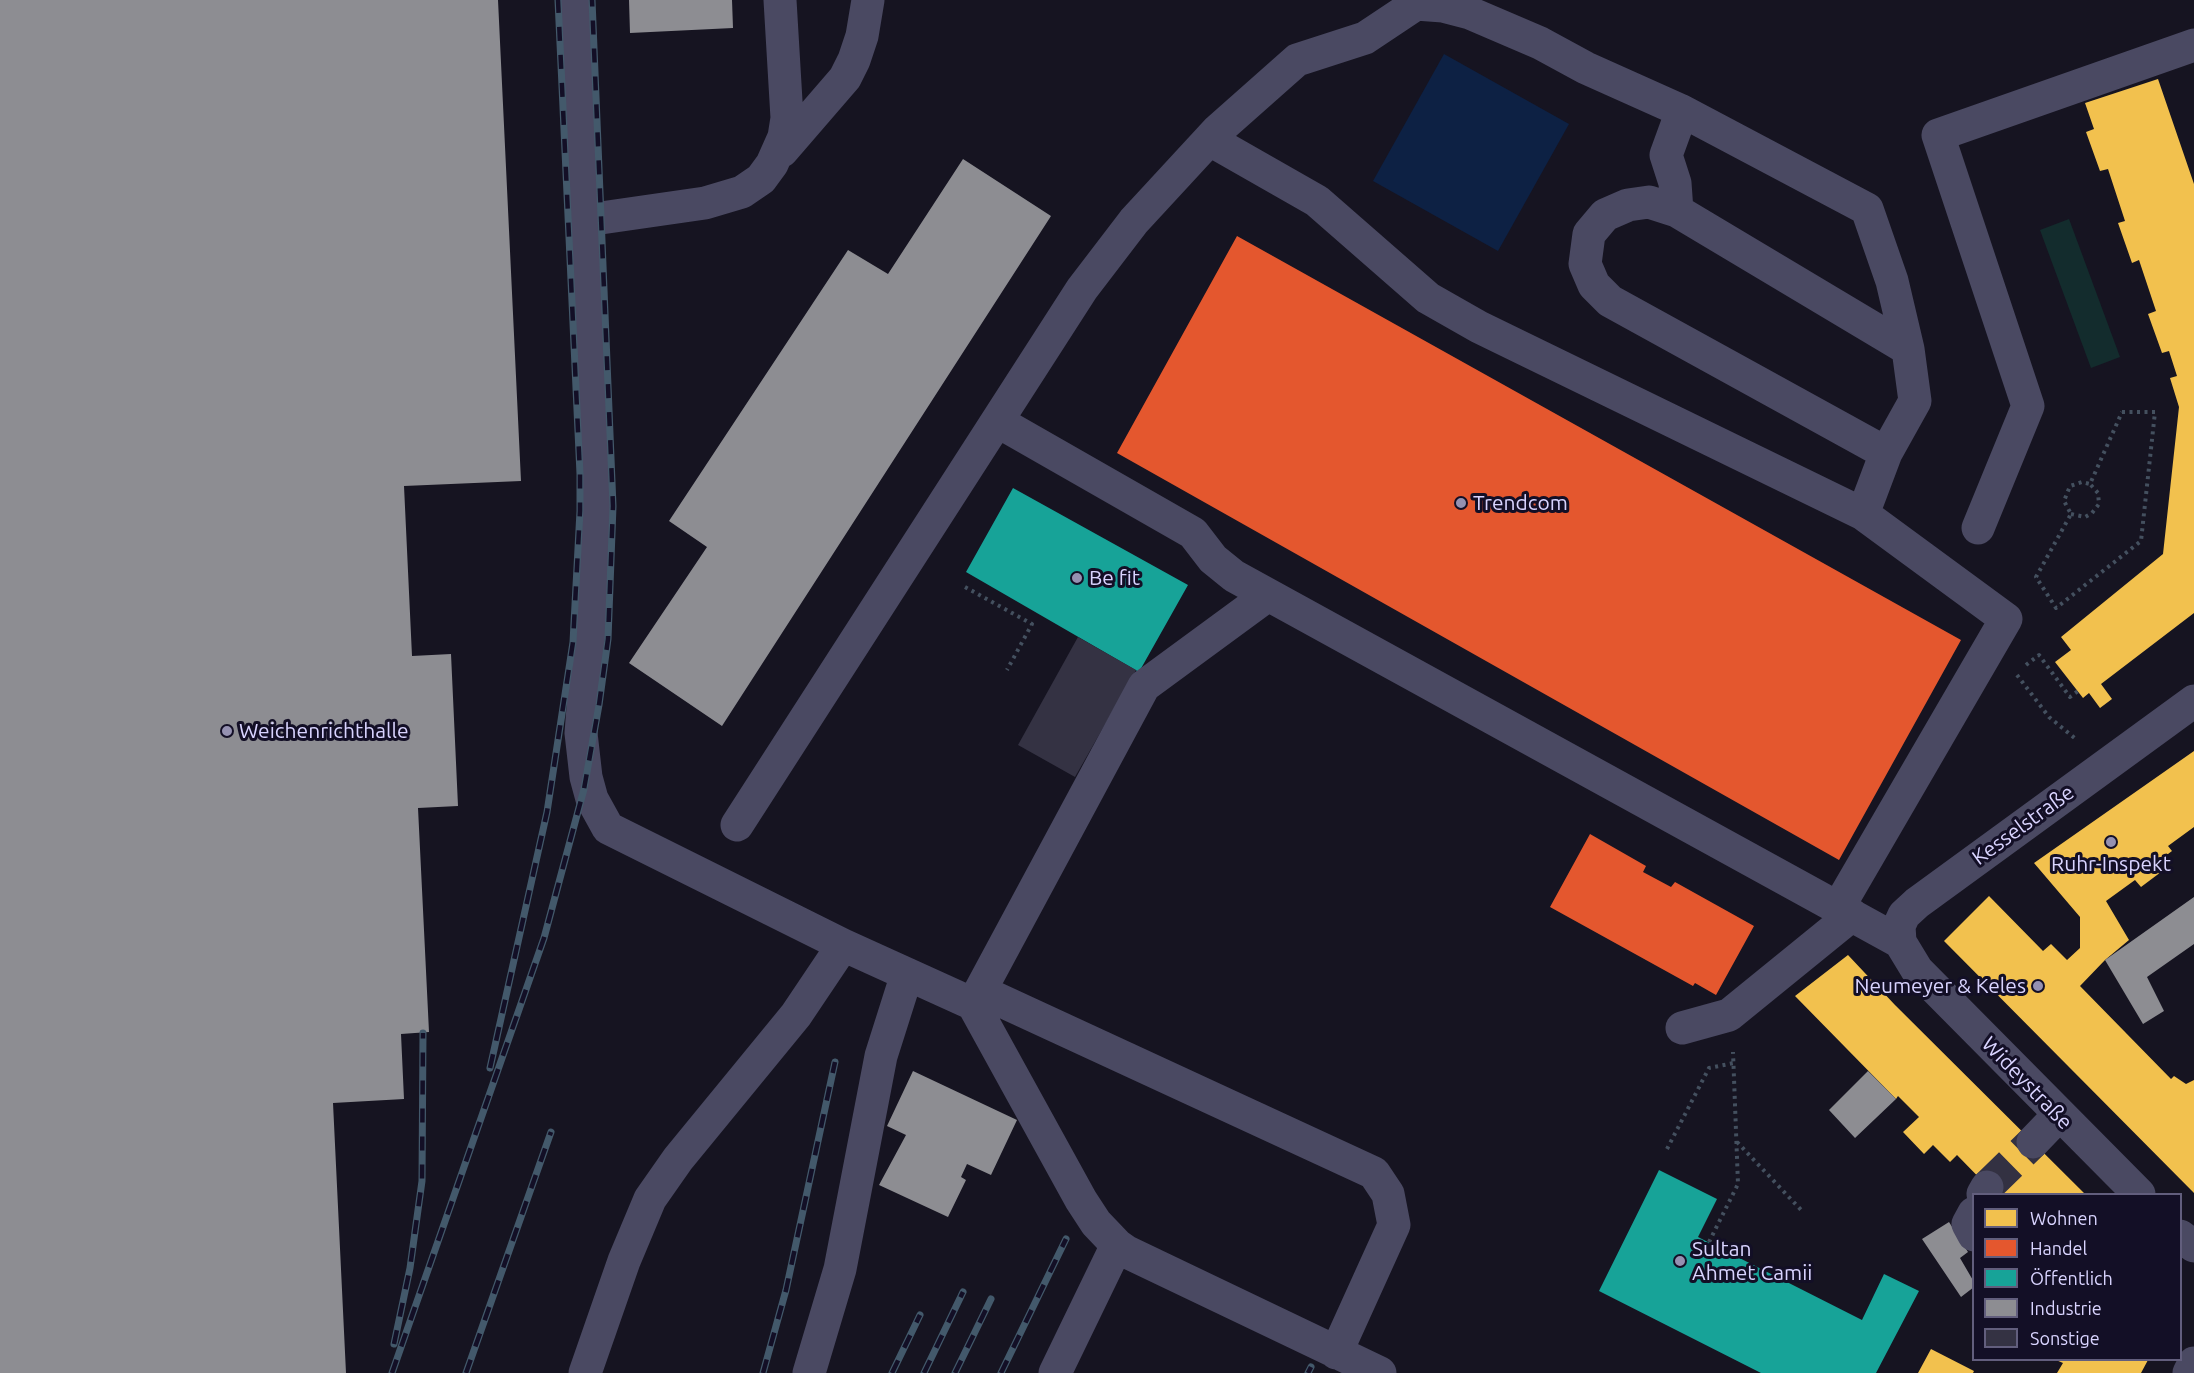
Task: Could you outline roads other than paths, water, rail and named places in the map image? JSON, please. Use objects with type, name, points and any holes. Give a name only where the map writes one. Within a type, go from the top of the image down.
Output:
[{"type":"street","points":[[575,0],[587,220],[598,517],[581,733],[586,777],[592,799],[608,828],[843,945],[907,974],[976,997],[1374,1173],[1388,1194],[1394,1225],[1336,1353]]},
{"type":"street","points":[[772,164],[784,137],[786,118],[780,0]]},
{"type":"street","points":[[587,220],[705,203],[741,192],[761,179],[797,130],[845,78],[862,36],[868,0]]},
{"type":"street","points":[[737,825],[1082,289],[1134,221],[1210,140],[1297,60],[1365,38],[1416,4],[1443,6],[1470,13],[1540,43],[1586,68],[1682,111],[1867,209],[1892,281],[1908,349],[1915,401],[1886,453],[1863,514]]},
{"type":"street","points":[[1978,528],[2028,406],[1938,135],[2194,45]]},
{"type":"street","points":[[1677,211],[1675,183],[1666,155],[1682,111]]},
{"type":"street","points":[[1210,140],[1317,201],[1428,298],[1479,327],[1863,514],[2006,619],[1845,911],[1729,1016],[1682,1028]]},
{"type":"street","points":[[1886,453],[1610,301],[1594,285],[1585,264],[1589,234],[1605,215],[1628,205],[1649,202],[1677,211],[1908,349]]},
{"type":"street","points":[[997,421],[1193,533],[1213,560],[1234,576],[1900,942]]},
{"type":"street","points":[[976,997],[1144,686],[1268,595]]},
{"type":"street","name":"Kesselstraße","points":[[1900,942],[1899,926],[1904,915],[1917,903],[2194,701]]},
{"type":"street","name":"Wideystraße","points":[[1900,942],[1917,970],[2058,1116],[2138,1193]]},
{"type":"street","points":[[585,1373],[624,1261],[650,1199],[678,1159],[796,1015],[843,945]]},
{"type":"street","points":[[809,1373],[840,1269],[881,1056],[907,974]]},
{"type":"street","points":[[976,997],[1081,1200],[1096,1223],[1117,1245],[1127,1252],[1380,1373]]},
{"type":"street","points":[[2033,1142],[2058,1116]]},
{"type":"street","points":[[1972,1216],[1968,1224],[1972,1231]]},
{"type":"street","points":[[2182,1237],[2194,1246]]},
{"type":"street","points":[[1055,1373],[1117,1245]]},
{"type":"street","points":[[2189,1373],[2194,1363]]},
{"type":"water","points":[[1444,54],[1569,124],[1498,251],[1373,181]]},
{"type":"tunnel","points":[[1987,1187],[2033,1142]]},
{"type":"railway","points":[[490,1068],[547,812],[573,642],[580,474],[558,0]]},
{"type":"railway","points":[[392,1373],[544,938],[584,789],[599,705],[608,639],[613,506],[592,0]]},
{"type":"railway","points":[[394,1344],[410,1268],[422,1181],[423,1033]]},
{"type":"railway","points":[[763,1373],[786,1290],[835,1062]]},
{"type":"railway","points":[[466,1373],[551,1132]]},
{"type":"railway","points":[[1001,1373],[1066,1239]]},
{"type":"railway","points":[[924,1373],[963,1292]]},
{"type":"railway","points":[[955,1373],[991,1299]]},
{"type":"railway","points":[[892,1373],[920,1315]]},
{"type":"railway","points":[[1308,1373],[1311,1367]]},
{"type":"place","name":"Trendcom","points":[[1461,503]]},
{"type":"place","name":"Be fit","points":[[1077,578]]},
{"type":"place","name":"Weichenrichthalle","points":[[227,731]]},
{"type":"place","name":"Ruhr-Inspekt","points":[[2111,842]]},
{"type":"place","name":"Neumeyer & Keles","points":[[2038,986]]},
{"type":"place","name":"Sultan Ahmet Camii","points":[[1680,1261]]}]
